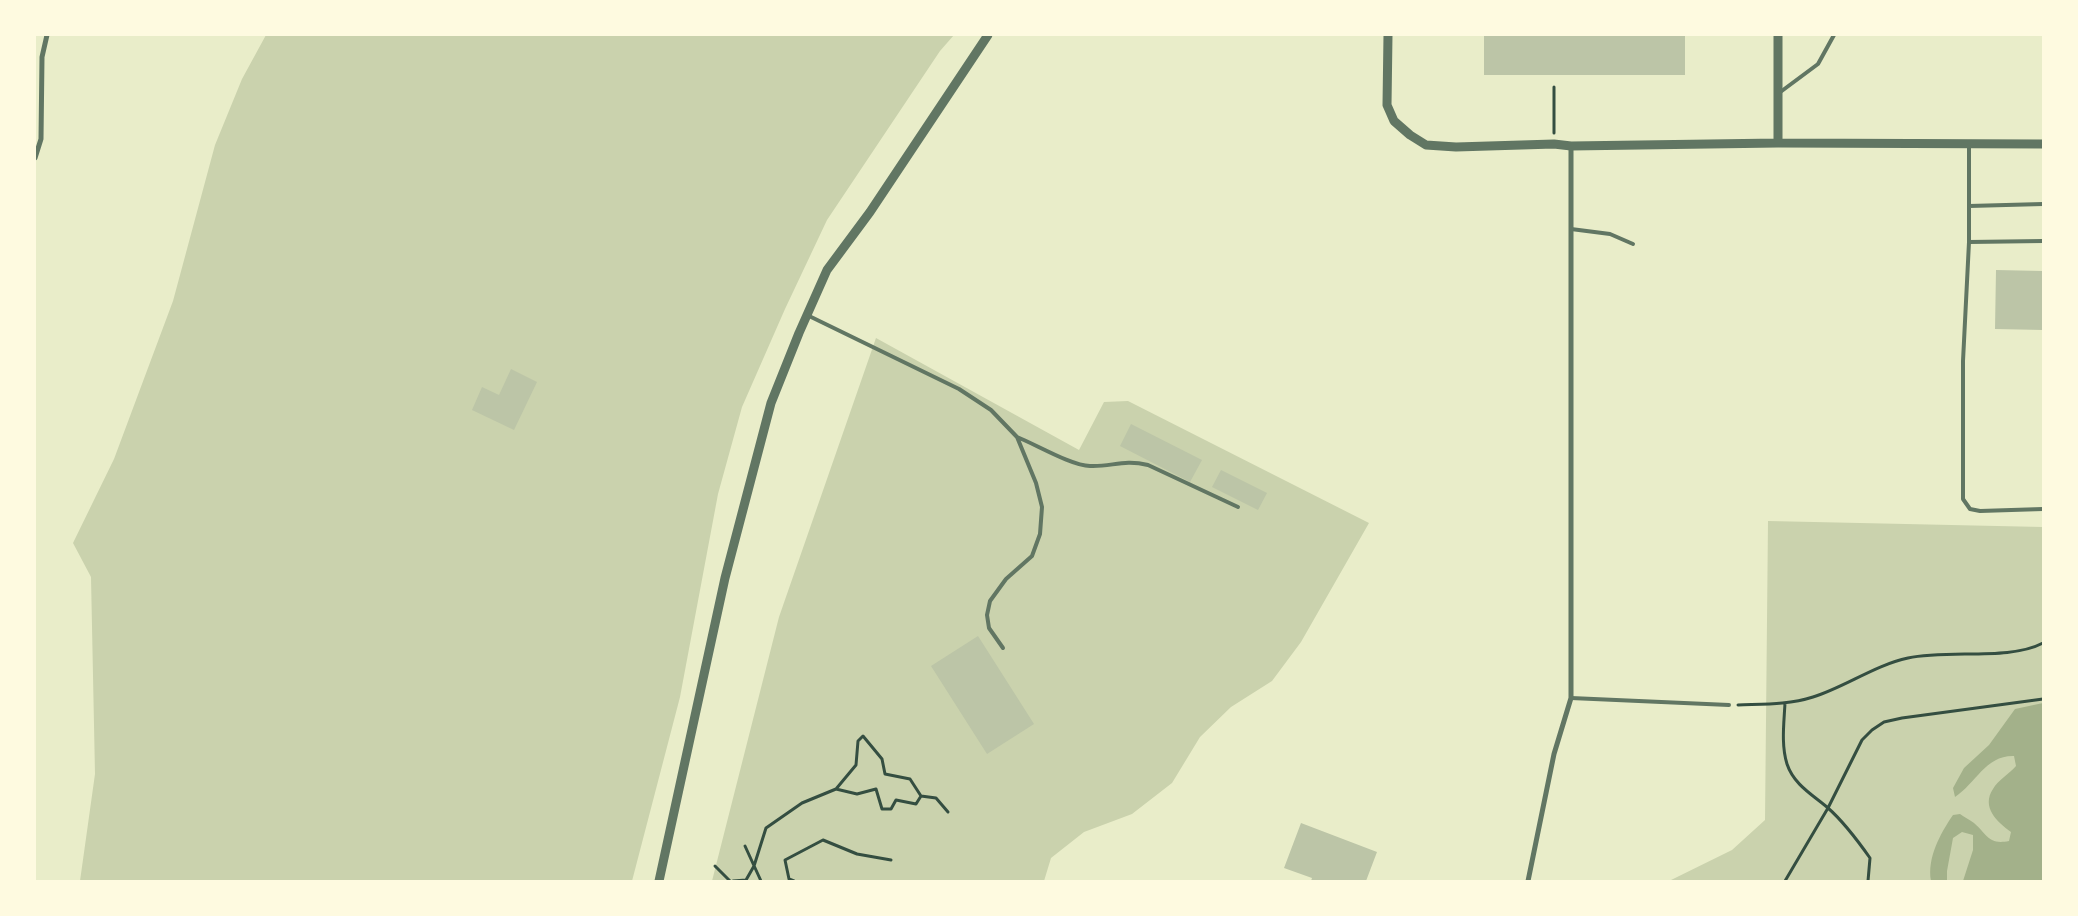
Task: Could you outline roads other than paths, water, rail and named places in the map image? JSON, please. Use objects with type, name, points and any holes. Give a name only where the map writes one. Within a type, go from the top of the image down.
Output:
[{"type":"street","points":[[35,158],[38,139],[42,57],[47,35]]},
{"type":"street","points":[[659,881],[725,578],[771,403],[827,270],[870,212],[988,35]]},
{"type":"street","points":[[1388,35],[1387,105],[1394,121],[1410,135],[1426,145],[2043,144]]},
{"type":"street","points":[[1778,35],[1778,143]]},
{"type":"street","points":[[1528,881],[1554,754],[1571,698],[1571,146]]},
{"type":"lane","points":[[1779,93],[1818,64],[1834,35]]},
{"type":"lane","points":[[1969,144],[1969,242],[1963,361],[1962,499],[1970,509],[1980,511],[2043,509]]},
{"type":"lane","points":[[1969,206],[2043,204]]},
{"type":"lane","points":[[1571,229],[1610,234],[1634,244]]},
{"type":"lane","points":[[1969,242],[2043,241]]},
{"type":"lane","points":[[807,314],[959,388],[991,410],[1017,437],[1036,483],[1042,507],[1040,534],[1032,556],[1006,578],[990,601],[987,615],[989,628],[1003,648]]},
{"type":"lane","points":[[1017,437],[1078,464],[1090,466],[1134,462],[1148,465],[1238,507]]},
{"type":"lane","points":[[1571,698],[1730,706]]}]
